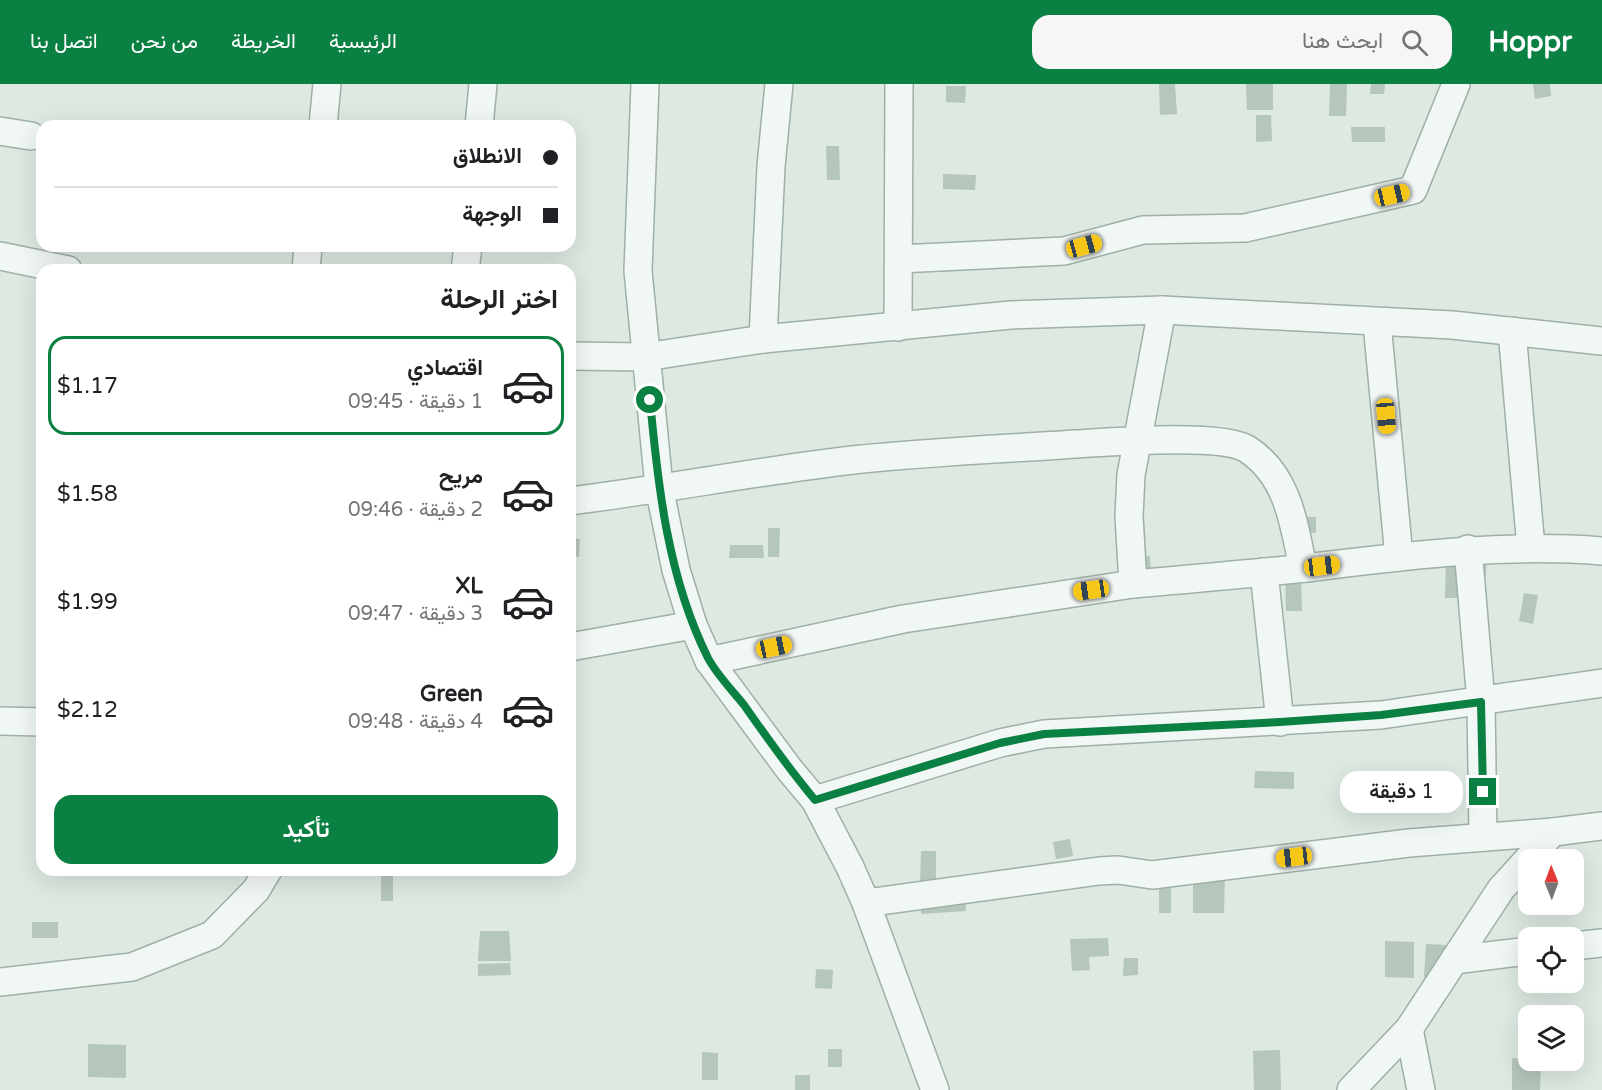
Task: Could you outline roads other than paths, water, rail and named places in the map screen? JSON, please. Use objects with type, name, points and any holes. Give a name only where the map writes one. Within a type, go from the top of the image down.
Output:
[{"type":"street","points":[[323,120],[327,84]]},
{"type":"street","points":[[480,120],[483,84]]},
{"type":"street","points":[[645,84],[638,271],[658,488],[676,570],[693,625],[710,660],[789,769],[815,800],[866,903],[935,1090]]},
{"type":"street","points":[[763,339],[771,166],[779,84]]},
{"type":"street","points":[[898,327],[899,84]]},
{"type":"street","points":[[898,260],[1064,251],[1143,230],[1245,228],[1413,190],[1456,84]]},
{"type":"street","points":[[0,131],[31,136]]},
{"type":"street","points":[[0,256],[39,264]]},
{"type":"street","points":[[576,356],[645,357],[763,339],[1011,315],[1162,310],[1377,323],[1452,325],[1602,341]]},
{"type":"street","points":[[1133,584],[1129,516],[1133,454],[1138,440],[1162,310]]},
{"type":"street","points":[[1377,323],[1399,557]]},
{"type":"street","points":[[1512,331],[1531,548]]},
{"type":"street","points":[[576,500],[854,460],[1138,440],[1231,442],[1246,448],[1281,485],[1287,496],[1303,568]]},
{"type":"street","points":[[1468,549],[1481,702],[1484,837]]},
{"type":"street","points":[[710,660],[903,619],[1133,584],[1264,573],[1468,549],[1602,550]]},
{"type":"street","points":[[1264,573],[1280,722]]},
{"type":"street","points":[[576,641],[693,625]]},
{"type":"street","points":[[815,800],[1000,743],[1044,734],[1381,715],[1602,683]]},
{"type":"street","points":[[0,721],[36,722]]},
{"type":"street","points":[[866,903],[1118,870],[1152,875],[1409,843],[1602,826]]},
{"type":"street","points":[[1351,1090],[1409,1029],[1501,889],[1553,832]]},
{"type":"street","points":[[0,982],[132,967],[212,934],[256,890],[264,876]]},
{"type":"street","points":[[1584,945],[1602,943]]},
{"type":"street","points":[[1454,960],[1518,952]]},
{"type":"street","points":[[1409,1029],[1421,1090]]}]
